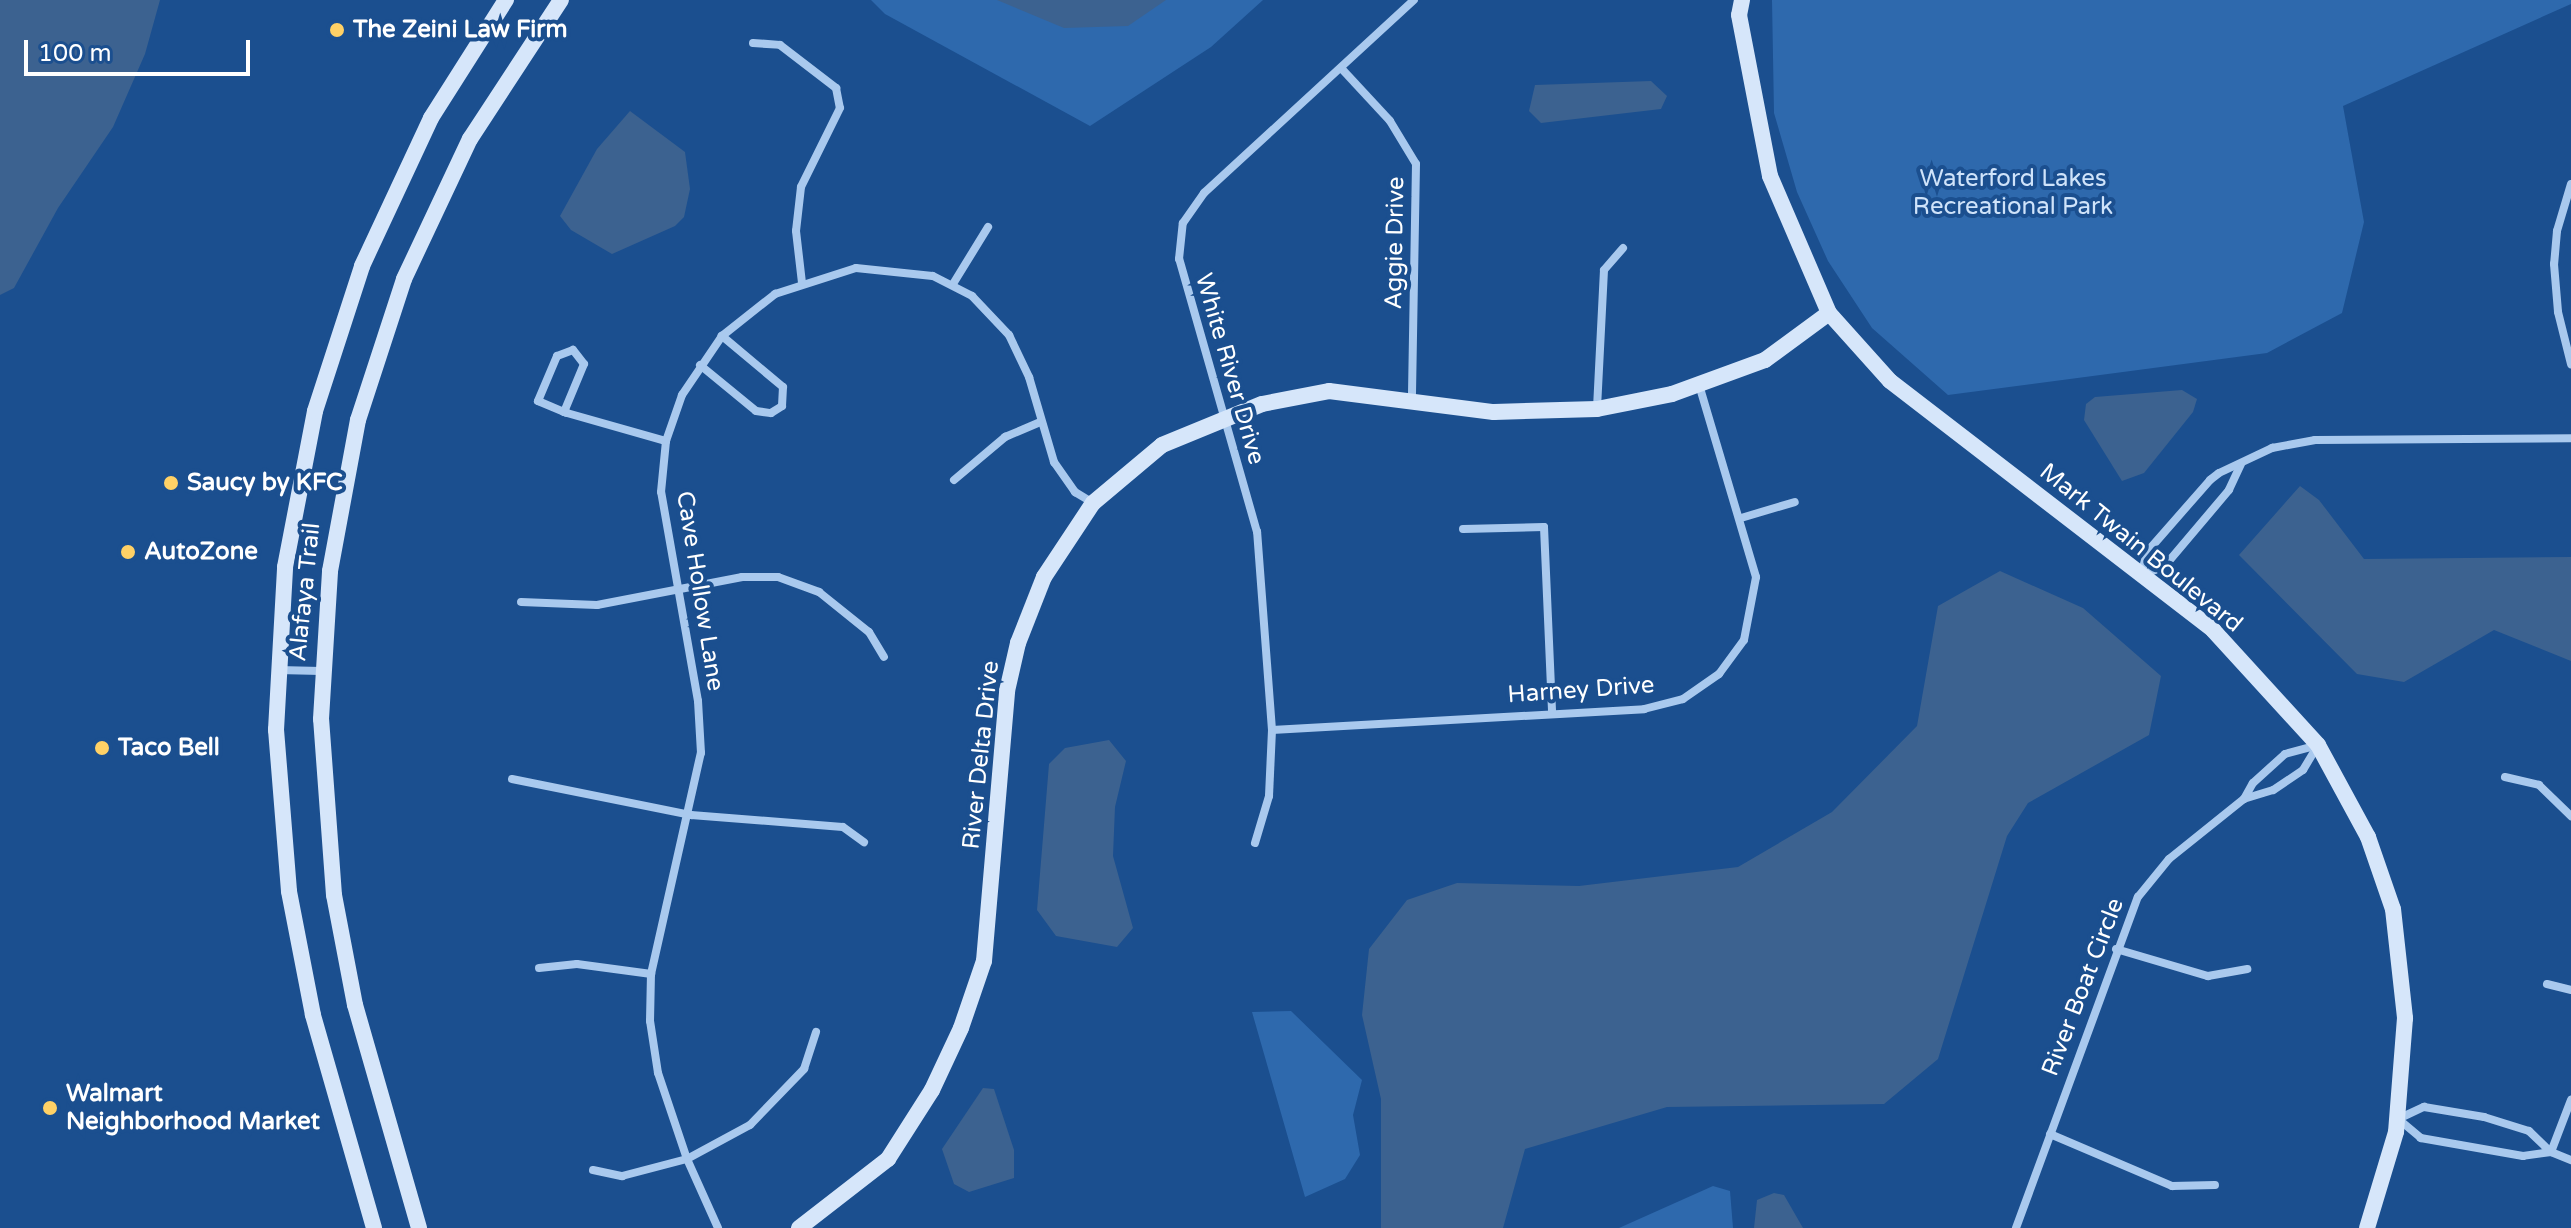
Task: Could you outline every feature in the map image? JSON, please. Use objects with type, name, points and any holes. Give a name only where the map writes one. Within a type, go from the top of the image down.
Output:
[{"type":"street","name":"Alafaya Trail","points":[[374,1228],[298,950],[277,782],[277,670],[293,512],[315,411],[345,311],[406,166],[457,74],[506,0]]},
{"type":"street","name":"Alafaya Trail","points":[[419,1228],[340,935],[326,838],[321,671],[337,518],[387,324],[470,139],[561,0]]},
{"type":"street","name":"White River Drive","points":[[1255,843],[1269,796],[1272,730],[1257,532],[1179,259],[1183,223],[1204,193],[1414,0]]},
{"type":"street","name":"Mark Twain Boulevard","points":[[1742,0],[1739,15],[1770,176],[1829,313],[1890,381],[2213,630],[2318,745],[2368,837],[2393,909],[2405,1018],[2398,1119],[2367,1228]]},
{"type":"street","points":[[753,43],[780,45],[836,88],[840,108],[801,187],[796,231],[802,283]]},
{"type":"street","name":"Aggie Drive","points":[[1341,68],[1390,121],[1416,164],[1412,398]]},
{"type":"street","points":[[2571,184],[2557,231],[2554,264],[2558,312],[2571,364]]},
{"type":"street","points":[[953,284],[988,227]]},
{"type":"street","points":[[1597,409],[1604,270],[1623,248]]},
{"type":"street","name":"Cave Hollow Lane","points":[[718,1228],[687,1159],[658,1073],[650,1021],[651,974],[691,815],[701,753],[680,590],[661,492],[666,441],[682,395],[722,336],[757,306],[802,283],[856,268],[884,268],[953,284],[986,308],[1021,354],[1054,462],[1075,492],[1093,503]]},
{"type":"street","name":"River Delta Drive","points":[[799,1228],[888,1159],[932,1090],[961,1028],[984,961],[1007,691],[1018,643],[1044,577],[1093,503],[1162,445],[1222,417],[1329,391],[1412,398],[1494,412],[1597,409],[1699,384],[1765,360],[1829,313]]},
{"type":"street","points":[[700,365],[756,411],[771,413],[782,406],[783,387],[722,336]]},
{"type":"street","points":[[564,412],[584,364],[573,350],[557,356],[538,401],[564,412],[666,441]]},
{"type":"street","name":"Harney Drive","points":[[1272,730],[1666,705],[1703,687],[1731,663],[1744,640],[1755,601],[1753,557],[1699,384]]},
{"type":"street","points":[[954,480],[1005,437],[1041,422]]},
{"type":"street","points":[[2141,575],[2147,552],[2210,480],[2272,448],[2315,440],[2571,438]]},
{"type":"street","points":[[2141,575],[2164,567],[2229,490],[2241,464]]},
{"type":"street","points":[[1741,518],[1795,502]]},
{"type":"street","points":[[1463,529],[1544,527],[1552,712]]},
{"type":"street","points":[[521,602],[597,605],[742,577],[778,577],[819,592],[869,632],[884,657]]},
{"type":"street","points":[[277,670],[321,671]]},
{"type":"street","name":"River Boat Circle","points":[[2244,799],[2273,790],[2303,770],[2318,745]]},
{"type":"street","name":"River Boat Circle","points":[[2016,1228],[2116,949],[2138,897],[2158,871],[2244,799],[2253,783],[2285,754],[2318,745]]},
{"type":"street","points":[[2505,777],[2539,785],[2571,816]]},
{"type":"street","points":[[512,779],[691,815],[843,827],[864,842]]},
{"type":"street","points":[[2116,949],[2208,976],[2247,969]]},
{"type":"street","points":[[539,968],[577,964],[651,974]]},
{"type":"street","points":[[2547,984],[2571,990]]},
{"type":"street","points":[[593,1170],[622,1176],[687,1159],[750,1125],[780,1097],[810,1059],[816,1032]]},
{"type":"street","points":[[2551,1152],[2571,1100]]},
{"type":"street","points":[[2551,1152],[2523,1156],[2421,1138],[2398,1119],[2424,1107],[2484,1117],[2529,1131],[2551,1152],[2571,1160]]},
{"type":"street","points":[[2050,1134],[2172,1186],[2215,1185]]},
{"type":"green space","points":[[871,0],[1263,0],[1211,47],[1090,126],[885,14]]},
{"type":"green space","name":"Waterford Lakes Recreational Park","points":[[1772,0],[2571,0],[2571,4],[2343,106],[2364,222],[2342,313],[2267,353],[1948,395],[1872,328],[1828,261],[1797,192],[1774,113]]},
{"type":"green space","points":[[1291,1011],[1362,1080],[1353,1115],[1360,1155],[1345,1179],[1305,1197],[1252,1012]]},
{"type":"green space","points":[[1713,1186],[1730,1191],[1733,1228],[1619,1228]]},
{"type":"shaded area","points":[[0,0],[160,0],[145,54],[113,127],[58,208],[14,288],[0,295]]},
{"type":"shaded area","points":[[997,0],[1166,0],[1128,26],[1064,28]]},
{"type":"shaded area","points":[[1651,81],[1667,96],[1661,109],[1541,123],[1529,111],[1535,85]]},
{"type":"shaded area","points":[[630,111],[685,152],[690,189],[684,217],[675,226],[612,254],[571,230],[560,216],[597,149]]},
{"type":"shaded area","points":[[2182,390],[2197,399],[2193,412],[2144,473],[2122,481],[2084,420],[2086,404],[2095,397]]},
{"type":"shaded area","points":[[2300,486],[2319,500],[2364,559],[2571,557],[2571,661],[2494,630],[2404,682],[2357,674],[2239,555]]},
{"type":"shaded area","points":[[2000,571],[2083,608],[2161,676],[2149,735],[2028,803],[2007,836],[1938,1059],[1884,1104],[1667,1107],[1525,1149],[1503,1228],[1381,1228],[1381,1099],[1362,1015],[1369,949],[1407,900],[1457,883],[1579,886],[1738,867],[1832,812],[1917,726],[1938,606]]},
{"type":"shaded area","points":[[1109,740],[1126,761],[1115,807],[1113,856],[1133,928],[1117,947],[1056,936],[1037,910],[1049,764],[1065,748]]},
{"type":"shaded area","points":[[983,1088],[994,1089],[1014,1150],[1014,1178],[969,1192],[954,1184],[942,1149]]},
{"type":"shaded area","points":[[1774,1193],[1784,1195],[1803,1228],[1754,1228],[1757,1200]]},
{"type":"place","name":"The Zeini Law Firm","points":[[337,30]]},
{"type":"place","name":"Saucy by KFC","points":[[171,483]]},
{"type":"place","name":"AutoZone","points":[[128,552]]},
{"type":"place","name":"Taco Bell","points":[[102,748]]},
{"type":"place","name":"Walmart Neighborhood Market","points":[[50,1108]]}]
